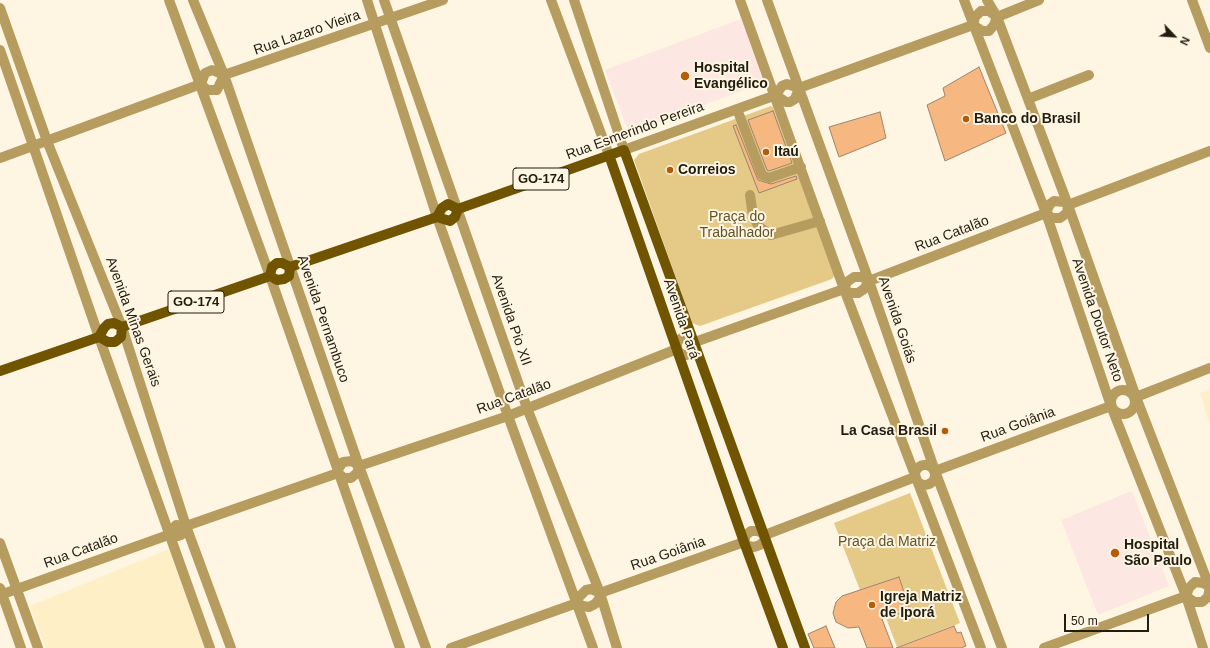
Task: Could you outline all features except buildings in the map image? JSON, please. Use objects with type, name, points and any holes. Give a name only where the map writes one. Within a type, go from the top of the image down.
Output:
[{"type":"main road","name":"Rua Esmerindo Pereira","points":[[270,276],[272,267],[277,263],[282,263],[290,267],[437,217],[445,221],[450,221],[455,217],[458,209],[624,150]]},
{"type":"main road","name":"Avenida Pará","points":[[624,150],[806,648]]},
{"type":"main road","name":"Avenida Pará","points":[[609,155],[744,542],[783,648]]},
{"type":"main road","name":"Rua Esmerindo Pereira","points":[[0,371],[99,337],[108,324],[114,323],[122,327],[270,276],[277,280],[284,279],[289,276],[290,267]]},
{"type":"main road","name":"Rua Esmerindo Pereira","points":[[99,337],[108,342],[115,342],[121,336],[122,327]]},
{"type":"street","points":[[169,0],[270,276],[400,648]]},
{"type":"street","name":"Avenida Pernambuco","points":[[193,0],[224,75],[359,466],[426,648]]},
{"type":"street","points":[[367,0],[437,217],[508,416],[578,603],[593,648]]},
{"type":"street","name":"Avenida Pio XII","points":[[384,0],[392,19],[527,408],[600,593],[617,648]]},
{"type":"street","name":"Rua Lazaro Vieira","points":[[0,158],[201,84],[205,73],[212,70],[224,75],[392,19],[443,0]]},
{"type":"street","name":"Avenida Pará","points":[[551,0],[609,155]]},
{"type":"street","name":"Avenida Pará","points":[[574,0],[624,150]]},
{"type":"street","points":[[740,0],[776,95],[844,289],[981,648]]},
{"type":"street","name":"Avenida Goiás","points":[[767,0],[869,281],[935,471],[1002,648]]},
{"type":"street","name":"Avenida Doutor Neto","points":[[964,0],[1046,213],[1111,406],[1186,596],[1203,648]]},
{"type":"street","name":"Avenida Doutor Neto","points":[[987,0],[997,17],[1068,205],[1136,397],[1210,588]]},
{"type":"street","points":[[973,24],[982,30],[989,31],[994,25],[997,17],[1039,0]]},
{"type":"street","points":[[1192,0],[1210,48]]},
{"type":"street","name":"Avenida Minas Gerais","points":[[0,8],[47,141],[122,327],[186,526],[231,648]]},
{"type":"street","name":"Rua Esmerindo Pereira","points":[[624,150],[776,95],[782,86],[787,84],[799,88],[973,24],[975,17],[981,11],[989,11],[997,17]]},
{"type":"street","points":[[0,50],[99,337],[171,534],[210,648]]},
{"type":"street","points":[[201,84],[207,90],[217,90],[224,75]]},
{"type":"street","points":[[1028,99],[1089,75]]},
{"type":"street","name":"Rua Esmerindo Pereira","points":[[776,95],[786,102],[790,102],[795,98],[799,88]]},
{"type":"street","points":[[737,109],[762,175],[769,178],[801,167]]},
{"type":"street","name":"Rua Catalão","points":[[1068,205],[1210,151]]},
{"type":"street","points":[[750,195],[753,216],[759,227],[771,235],[820,221]]},
{"type":"street","name":"Rua Catalão","points":[[844,289],[850,293],[858,293],[864,289],[869,281],[1046,213],[1050,204],[1054,201],[1064,202],[1068,205]]},
{"type":"street","name":"Rua Catalão","points":[[1046,213],[1052,218],[1060,218],[1067,212],[1068,205]]},
{"type":"street","name":"Rua Catalão","points":[[694,342],[844,289],[848,282],[854,277],[862,277],[869,281]]},
{"type":"street","points":[[677,349],[683,355],[689,355],[694,351],[694,342]]},
{"type":"street","name":"Rua Catalão","points":[[359,466],[508,416],[677,349]]},
{"type":"street","points":[[1136,397],[1210,368]]},
{"type":"street","points":[[1118,391],[1130,391],[1136,397],[1133,410],[1125,414],[1116,412],[1111,406],[1112,397],[1118,391]]},
{"type":"street","name":"Rua Goiânia","points":[[578,603],[578,598],[586,590],[591,589],[600,593],[744,542],[748,546],[754,547],[760,545],[764,541],[765,535],[915,477],[915,470],[920,465],[927,464],[935,471],[1111,406]]},
{"type":"street","name":"Rua Catalão","points":[[338,473],[338,468],[344,462],[352,461],[359,466]]},
{"type":"street","name":"Rua Catalão","points":[[338,473],[344,478],[351,478],[357,473],[359,466]]},
{"type":"street","points":[[915,477],[918,483],[928,485],[935,478],[935,471]]},
{"type":"street","name":"Rua Catalão","points":[[1,592],[15,589],[171,534],[176,525],[186,526],[338,473]]},
{"type":"street","points":[[0,543],[15,589],[38,648]]},
{"type":"street","points":[[1044,648],[1186,596],[1189,588],[1195,582],[1203,583],[1210,588],[1208,597],[1202,602],[1194,602],[1186,596]]},
{"type":"street","points":[[1,592],[21,648]]},
{"type":"street","points":[[451,648],[578,603],[589,607],[595,604],[599,599],[600,593]]},
{"type":"shaded area","name":"Hospital Evangélico","points":[[741,19],[765,82],[629,133],[605,70]]},
{"type":"shaded area","points":[[1210,390],[1210,426],[1200,393]]},
{"type":"shaded area","name":"Hospital São Paulo","points":[[1132,491],[1169,586],[1098,615],[1061,520]]},
{"type":"shaded area","points":[[169,549],[204,648],[46,648],[30,606]]},
{"type":"green space","name":"Praça do Trabalhador","points":[[771,106],[773,107],[835,275],[832,279],[700,326],[692,323],[634,160],[639,154]]},
{"type":"green space","name":"Praça da Matriz","points":[[910,493],[960,623],[897,647],[886,618],[910,609],[899,577],[860,590],[834,523]]},
{"type":"place","name":"Hospital Evangélico","points":[[685,76]]},
{"type":"place","name":"Banco do Brasil","points":[[966,119]]},
{"type":"place","name":"Itaú","points":[[766,152]]},
{"type":"place","name":"Correios","points":[[670,170]]},
{"type":"place","name":"La Casa Brasil","points":[[945,431]]},
{"type":"place","name":"Hospital São Paulo","points":[[1115,553]]},
{"type":"place","name":"Igreja Matriz de Iporá","points":[[872,605]]}]
